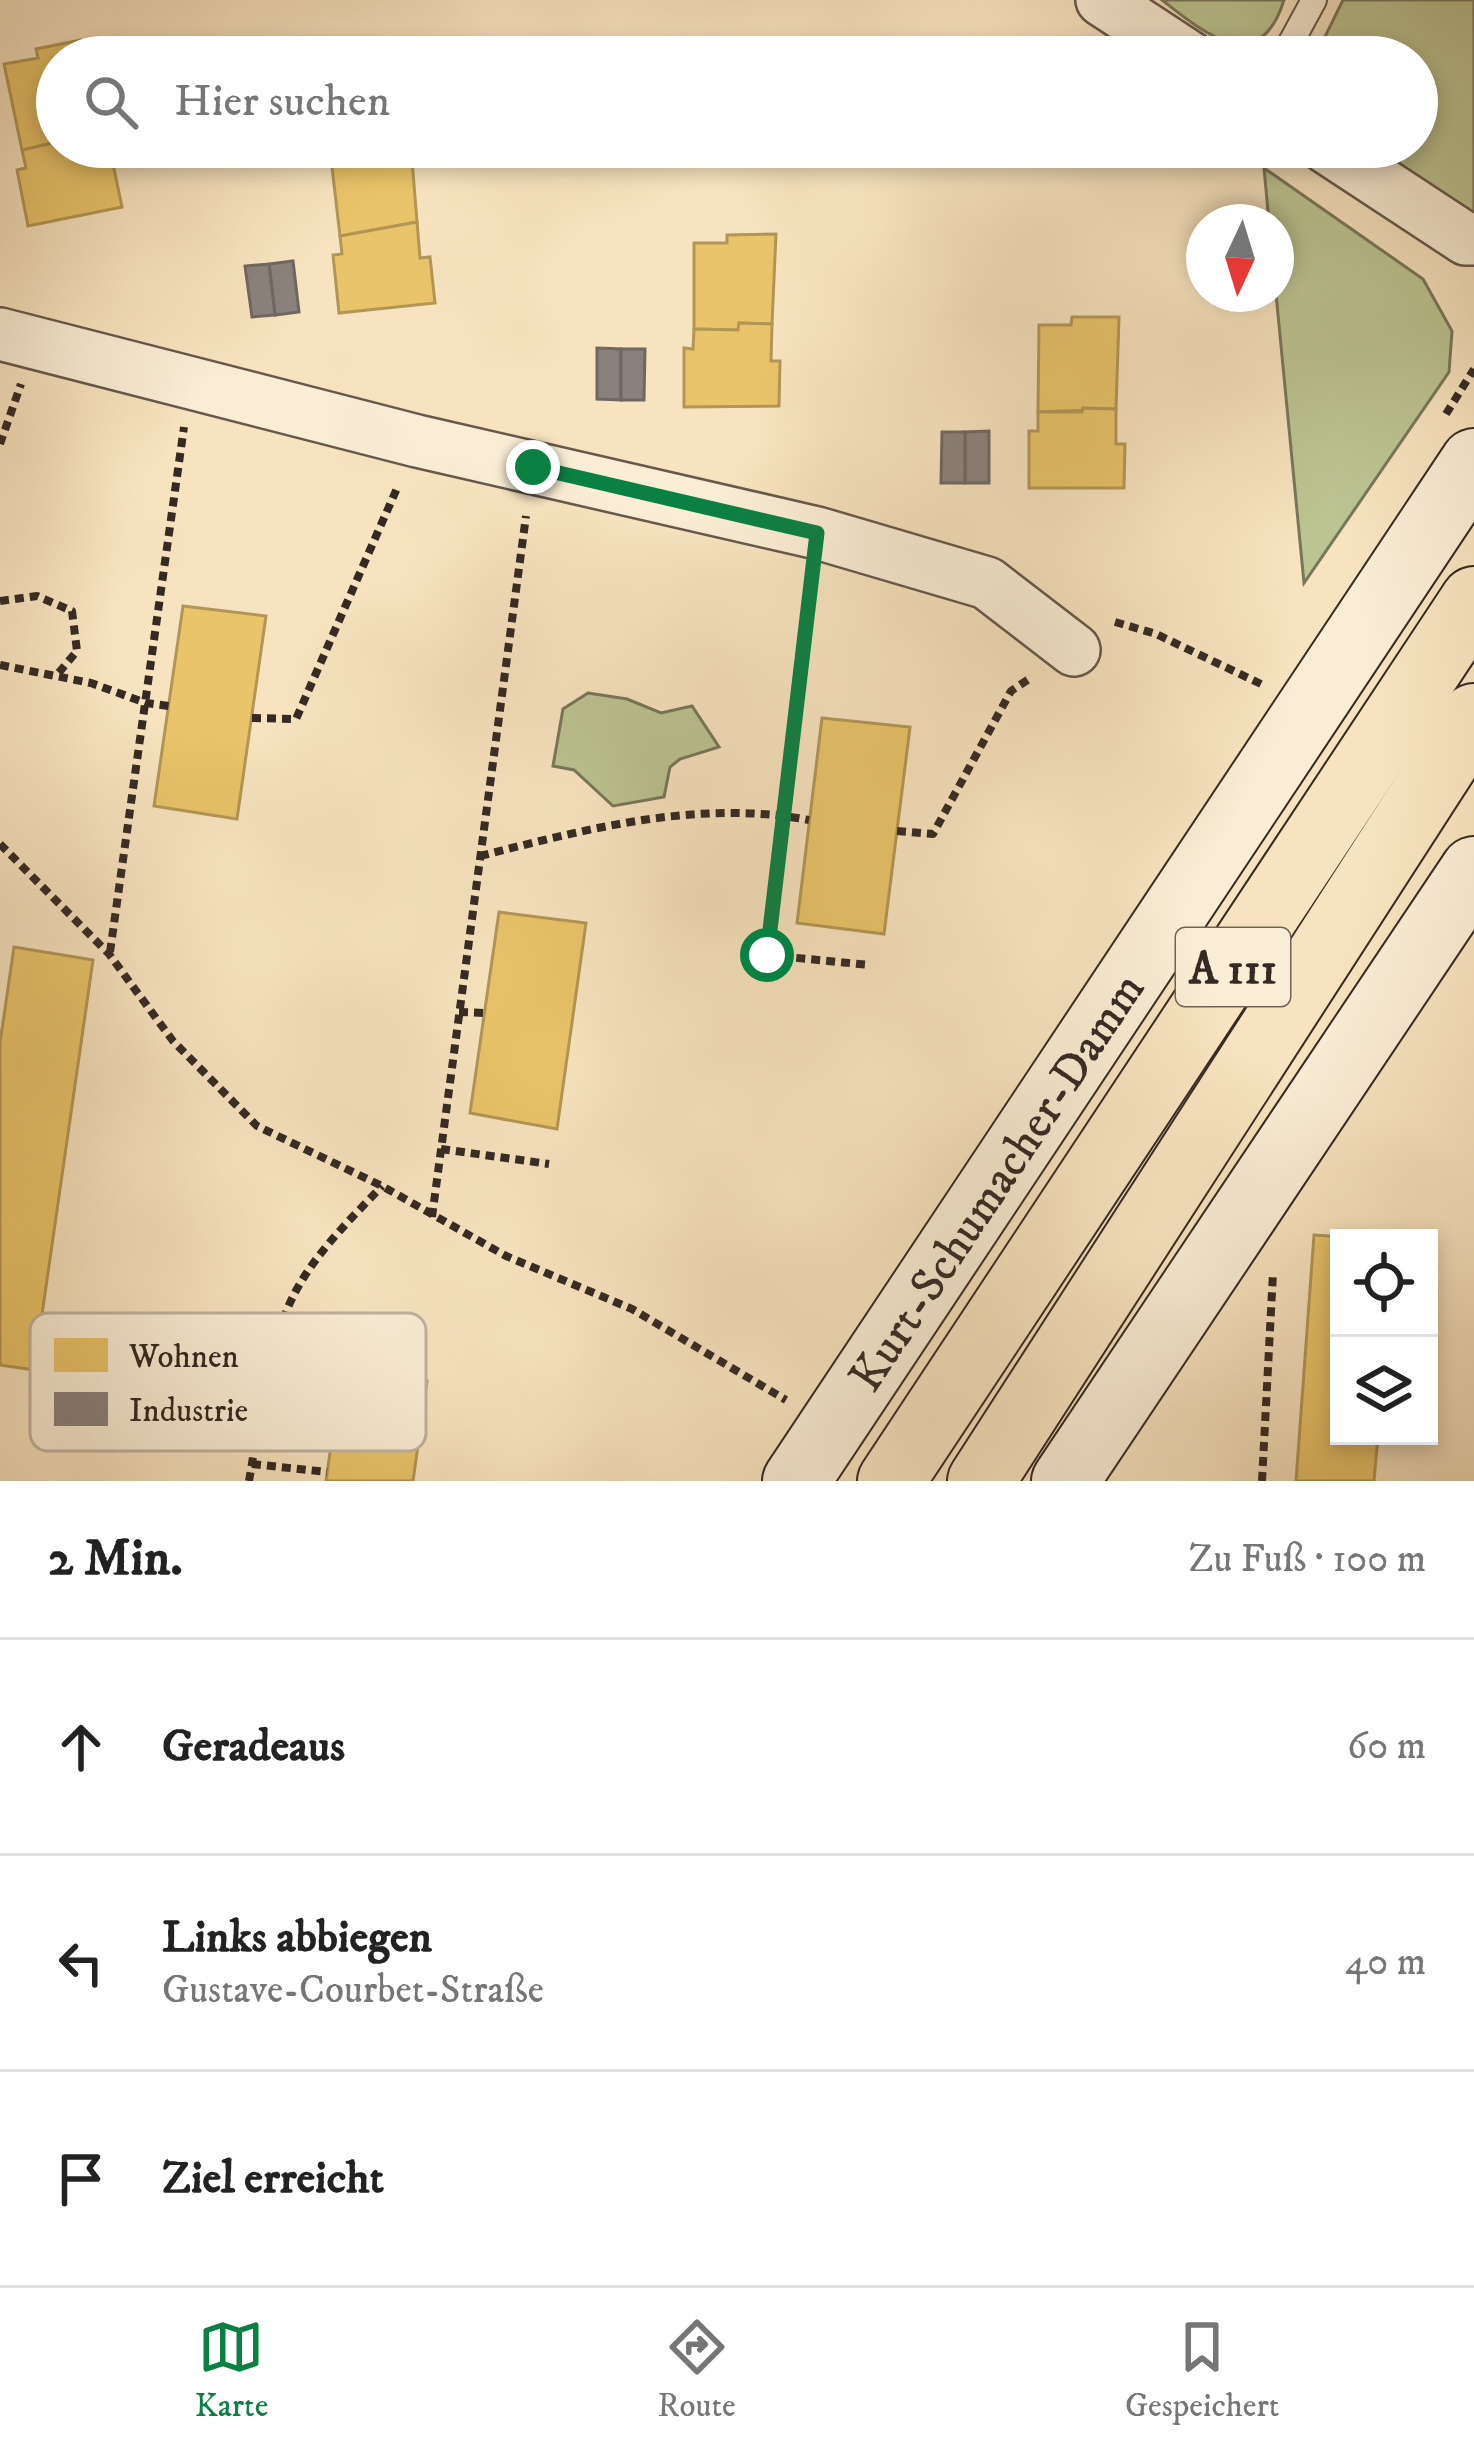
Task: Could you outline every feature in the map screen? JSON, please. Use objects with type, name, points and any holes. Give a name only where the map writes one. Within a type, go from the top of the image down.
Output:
[{"type":"highway","name":"A 111","points":[[891,1481],[1474,600]]},
{"type":"highway","name":"A 111","points":[[981,1481],[1474,717]]},
{"type":"main road","name":"Kurt-Schumacher-Damm","points":[[796,1481],[1474,462]]},
{"type":"main road","points":[[1065,1481],[1474,870]]},
{"type":"street","points":[[1102,0],[1157,36]]},
{"type":"street","points":[[1357,168],[1471,245]]},
{"type":"street","points":[[0,334],[417,440],[817,533],[987,583],[1094,636]]},
{"type":"lane","points":[[1294,36],[1313,0]]},
{"type":"path","points":[[109,954],[190,383]]},
{"type":"path","points":[[252,718],[296,719],[417,440]]},
{"type":"path","points":[[432,1217],[533,467]]},
{"type":"path","points":[[817,533],[767,955],[869,965]]},
{"type":"path","points":[[0,602],[37,596],[72,610],[77,651],[55,678]]},
{"type":"path","points":[[897,831],[933,834],[1011,691],[1094,636],[1156,634],[1269,688]]},
{"type":"path","points":[[0,665],[91,682],[146,703],[169,706]]},
{"type":"path","points":[[480,856],[622,820],[782,815],[809,820]]},
{"type":"path","points":[[1,850],[109,954],[173,1041],[257,1126],[382,1186],[506,1256],[632,1310],[788,1400]]},
{"type":"path","points":[[459,1012],[484,1013]]},
{"type":"path","points":[[441,1149],[549,1164]]},
{"type":"path","points":[[287,1313],[325,1247],[382,1186]]},
{"type":"path","points":[[1262,1481],[1274,1254]]},
{"type":"path","points":[[249,1481],[254,1451]]},
{"type":"path","points":[[252,1464],[327,1472]]},
{"type":"green space","points":[[1162,0],[1284,0],[1262,36],[1214,36]]},
{"type":"green space","points":[[1343,0],[1474,0],[1474,218],[1400,168],[1438,168],[1438,36],[1325,36]]},
{"type":"green space","points":[[1264,168],[1423,279],[1452,331],[1449,372],[1304,583],[1278,312],[1294,312],[1294,204],[1267,204]]},
{"type":"green space","points":[[588,693],[627,699],[661,713],[692,706],[719,747],[680,759],[670,767],[664,797],[613,806],[574,770],[553,766],[563,709]]},
{"type":"building: Wohnen","points":[[36,58],[36,147],[22,150],[4,64]]},
{"type":"building: Wohnen","points":[[36,147],[36,168],[114,168],[122,207],[28,226],[17,170],[26,168],[22,150]]},
{"type":"building: Wohnen","points":[[332,168],[413,168],[417,222],[340,236]]},
{"type":"building: Wohnen","points":[[417,222],[420,258],[430,257],[435,303],[339,313],[333,255],[342,254],[340,236]]},
{"type":"building: Wohnen","points":[[776,234],[772,324],[739,323],[738,330],[694,329],[694,243],[727,243],[727,235]]},
{"type":"building: Wohnen","points":[[1072,317],[1119,317],[1116,409],[1038,412],[1039,325],[1071,325]]},
{"type":"building: Wohnen","points":[[739,323],[772,324],[771,361],[780,361],[779,406],[684,407],[684,348],[693,349],[694,329],[738,330]]},
{"type":"building: Wohnen","points":[[1083,408],[1116,409],[1116,444],[1125,444],[1124,488],[1029,488],[1029,431],[1038,431],[1038,412],[1082,412]]},
{"type":"building: Wohnen","points":[[183,606],[266,616],[237,819],[154,806]]},
{"type":"building: Wohnen","points":[[822,718],[910,727],[884,934],[797,923]]},
{"type":"building: Wohnen","points":[[499,912],[586,923],[557,1129],[470,1113]]},
{"type":"building: Wohnen","points":[[14,947],[93,960],[42,1313],[30,1313],[30,1369],[0,1365],[0,1043]]},
{"type":"building: Wohnen","points":[[1314,1235],[1330,1236],[1330,1445],[1377,1445],[1374,1481],[1296,1481]]},
{"type":"building: Wohnen","points":[[330,1451],[417,1451],[413,1481],[326,1481]]},
{"type":"building: Industrie","points":[[293,261],[299,312],[275,315],[269,264]]},
{"type":"building: Industrie","points":[[269,264],[275,315],[252,317],[245,266]]},
{"type":"building: Industrie","points":[[597,348],[621,349],[621,400],[597,399]]},
{"type":"building: Industrie","points":[[621,349],[645,349],[644,400],[621,400]]},
{"type":"building: Industrie","points":[[989,431],[989,483],[965,483],[965,432]]},
{"type":"building: Industrie","points":[[942,432],[965,432],[965,483],[941,483]]},
{"type":"route","points":[[533,467],[817,533],[767,955]]}]
